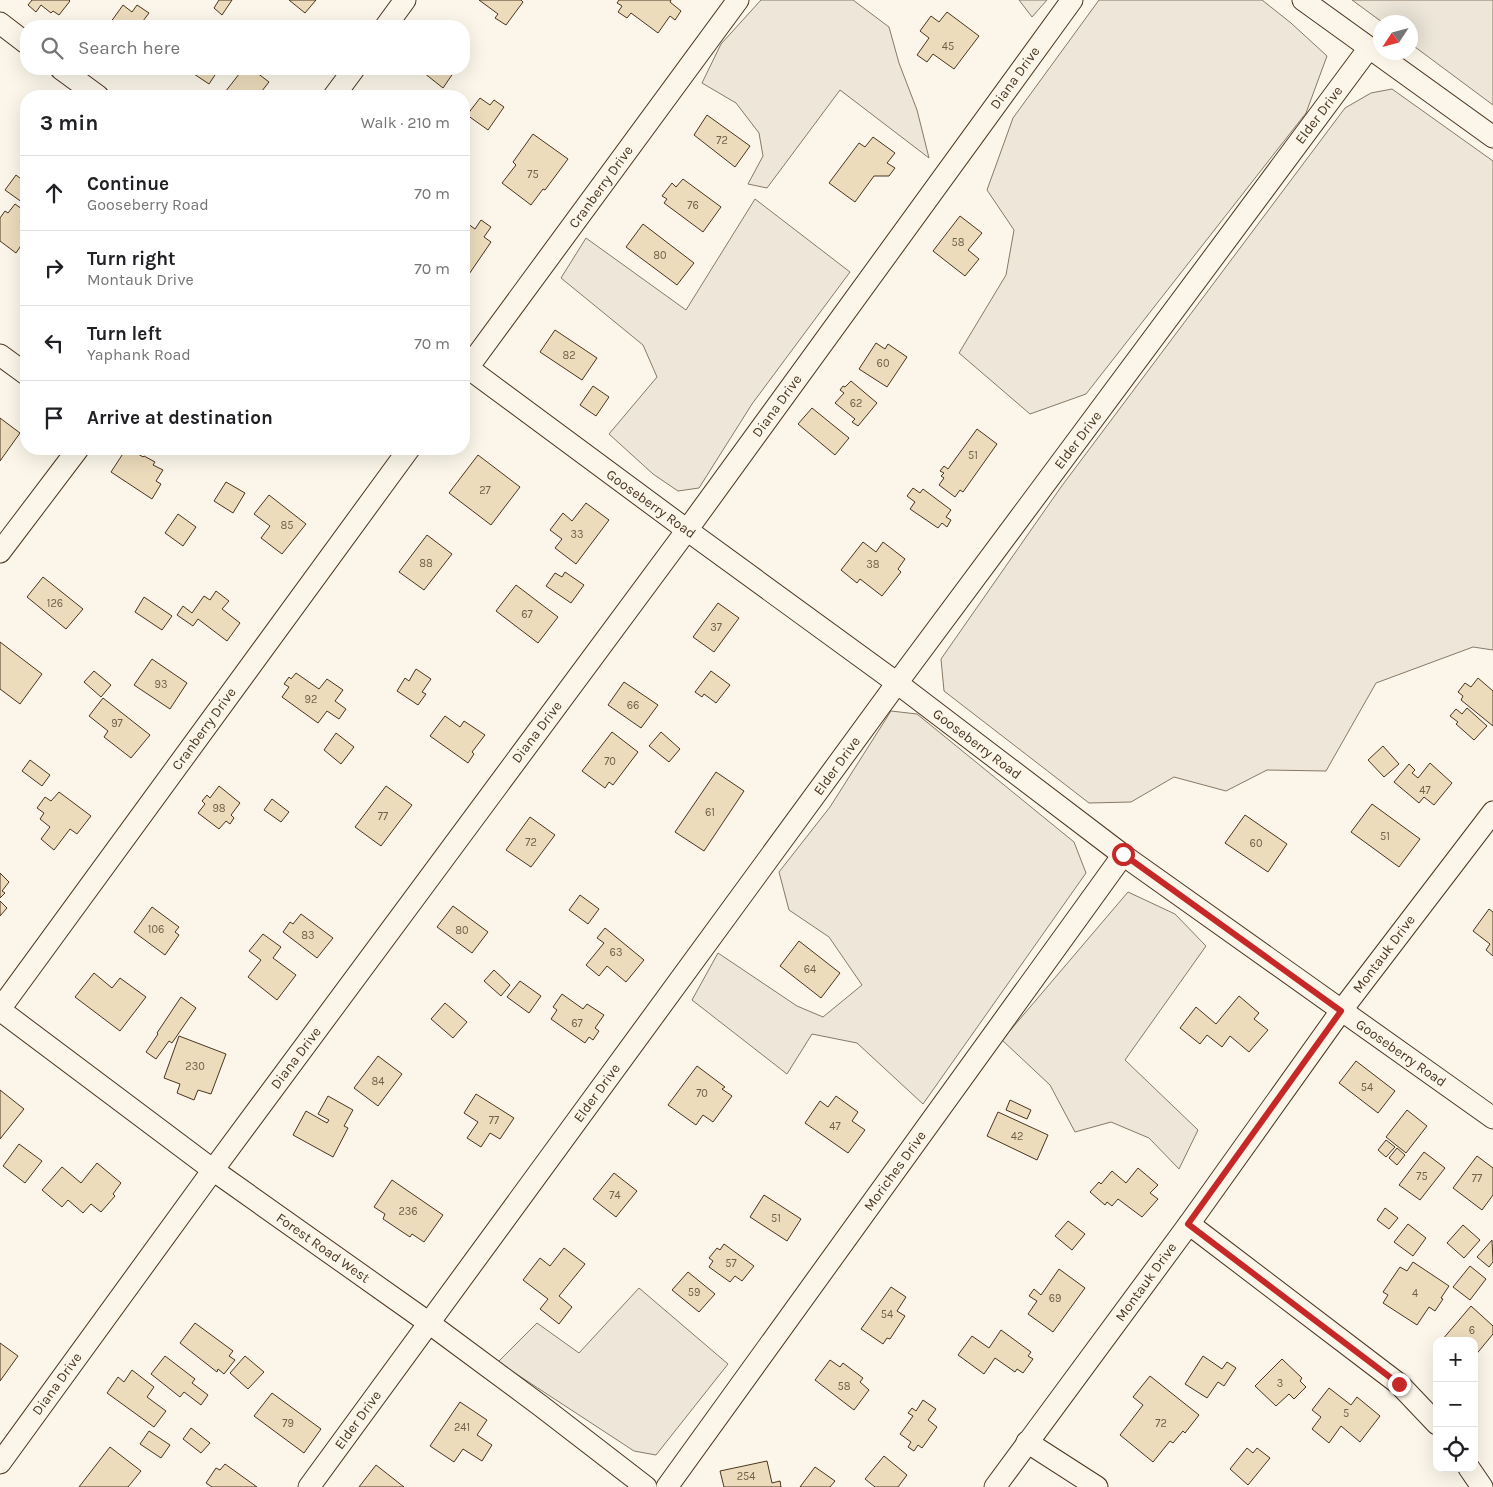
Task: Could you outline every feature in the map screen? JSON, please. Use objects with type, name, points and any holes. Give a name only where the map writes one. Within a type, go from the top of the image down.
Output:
[{"type":"street","points":[[390,20],[405,0]]},
{"type":"street","name":"Cranberry Drive","points":[[470,362],[738,0]]},
{"type":"street","name":"Diana Drive","points":[[0,1463],[213,1170],[687,530],[1072,0]]},
{"type":"street","points":[[1303,0],[1493,137]]},
{"type":"street","points":[[0,23],[20,38]]},
{"type":"street","name":"Elder Drive","points":[[310,1487],[897,683],[1369,48]]},
{"type":"street","points":[[69,75],[90,90]]},
{"type":"street","points":[[338,90],[350,75]]},
{"type":"street","points":[[0,355],[20,370]]},
{"type":"street","name":"Gooseberry Road","points":[[470,373],[897,683],[1123,854],[1493,1118]]},
{"type":"street","points":[[0,552],[73,455]]},
{"type":"street","name":"Cranberry Drive","points":[[0,1009],[405,455]]},
{"type":"street","name":"Montauk Drive","points":[[995,1487],[1341,1011],[1493,812]]},
{"type":"street","name":"Moriches Drive","points":[[668,1487],[1123,854]]},
{"type":"street","name":"Forest Road West","points":[[0,1009],[213,1170],[429,1323],[646,1487]]},
{"type":"street","points":[[1188,1224],[1399,1384],[1433,1420]]},
{"type":"street","points":[[1027,1442],[1097,1487]]},
{"type":"street","points":[[1472,1472],[1482,1487]]},
{"type":"shaded area","points":[[761,0],[853,0],[889,27],[899,63],[917,110],[929,158],[840,90],[767,188],[748,184],[763,156],[759,133],[736,103],[702,83],[721,44]]},
{"type":"shaded area","points":[[1019,0],[1047,0],[1032,17]]},
{"type":"shaded area","points":[[1099,0],[1262,0],[1291,23],[1327,56],[1306,113],[1086,394],[1030,414],[959,353],[1006,275],[1014,230],[987,190],[1013,118]]},
{"type":"shaded area","points":[[1352,0],[1493,0],[1493,105],[1418,49],[1418,15],[1373,15]]},
{"type":"shaded area","points":[[1392,89],[1493,161],[1493,650],[1473,647],[1376,683],[1326,771],[1267,770],[1226,791],[1174,777],[1131,802],[1089,803],[944,691],[941,659],[1061,487],[1345,108],[1371,93]]},
{"type":"shaded area","points":[[755,199],[850,272],[752,404],[699,488],[678,491],[653,474],[609,434],[657,377],[643,345],[561,278],[586,238],[686,310]]},
{"type":"shaded area","points":[[891,711],[917,714],[1074,842],[1086,873],[923,1104],[857,1043],[812,1034],[787,1074],[692,1000],[718,953],[797,1006],[823,1017],[862,985],[829,937],[789,910],[779,872],[830,807]]},
{"type":"shaded area","points":[[1128,892],[1175,914],[1206,946],[1125,1060],[1198,1130],[1179,1169],[1149,1138],[1111,1122],[1075,1132],[1050,1085],[1002,1040]]},
{"type":"shaded area","points":[[639,1288],[728,1364],[656,1455],[634,1451],[498,1362],[537,1323],[579,1353]]},
{"type":"building","points":[[32,0],[70,1],[59,15],[53,11],[51,13],[41,5],[36,12],[28,5]]},
{"type":"building","points":[[219,0],[232,0],[222,15],[214,8]]},
{"type":"building","points":[[289,0],[316,0],[305,13]]},
{"type":"building","points":[[479,0],[521,0],[523,2],[506,25],[495,18],[498,14]]},
{"type":"building","points":[[619,0],[671,0],[670,2],[681,11],[675,20],[670,16],[658,33],[631,13],[627,18],[618,12],[622,6],[617,3]]},
{"type":"building","points":[[123,5],[132,12],[137,5],[149,13],[144,20],[112,20]]},
{"type":"building","points":[[947,12],[979,36],[954,69],[933,54],[927,62],[917,55],[929,38],[920,31],[931,16],[939,22]]},
{"type":"building","points":[[196,75],[215,75],[209,84]]},
{"type":"building","points":[[238,75],[260,75],[269,82],[263,90],[227,90]]},
{"type":"building","points":[[427,75],[452,75],[443,88]]},
{"type":"building","points":[[480,98],[490,105],[494,100],[504,107],[488,130],[470,117],[470,111]]},
{"type":"building","points":[[707,115],[750,146],[735,167],[694,135]]},
{"type":"building","points":[[533,134],[568,159],[545,190],[543,189],[531,205],[502,183],[516,165],[513,162]]},
{"type":"building","points":[[873,137],[895,153],[887,163],[895,168],[889,176],[874,176],[855,202],[829,183],[859,143],[865,147]]},
{"type":"building","points":[[16,175],[20,178],[20,201],[5,190]]},
{"type":"building","points":[[683,179],[721,207],[703,232],[664,203],[667,199],[662,196],[672,183],[676,187]]},
{"type":"building","points":[[15,204],[20,208],[20,247],[16,253],[0,241],[0,218],[5,211],[8,213]]},
{"type":"building","points":[[960,216],[982,233],[968,250],[979,259],[965,276],[933,251]]},
{"type":"building","points":[[481,220],[491,227],[484,237],[491,242],[470,273],[470,225],[475,229]]},
{"type":"building","points":[[643,224],[694,263],[677,285],[626,247]]},
{"type":"building","points":[[555,330],[597,358],[582,380],[540,352]]},
{"type":"building","points":[[876,343],[885,349],[888,344],[907,357],[887,387],[859,369]]},
{"type":"building","points":[[851,381],[877,403],[858,426],[852,422],[855,419],[835,403],[844,393],[840,390]]},
{"type":"building","points":[[593,386],[609,397],[596,416],[580,405]]},
{"type":"building","points":[[812,408],[849,438],[835,455],[798,424]]},
{"type":"building","points":[[0,418],[20,433],[0,461]]},
{"type":"building","points":[[977,429],[997,444],[963,492],[960,490],[955,497],[939,485],[944,478],[941,476],[944,473],[940,471],[944,466],[948,469]]},
{"type":"building","points":[[122,455],[144,456],[155,462],[153,465],[163,470],[156,481],[161,484],[152,499],[111,472]]},
{"type":"building","points":[[478,455],[520,487],[491,525],[449,493]]},
{"type":"building","points":[[226,482],[245,493],[233,513],[214,501]]},
{"type":"building","points":[[913,488],[920,493],[923,489],[951,510],[946,517],[951,520],[947,527],[942,523],[938,528],[910,509],[915,502],[907,496]]},
{"type":"building","points":[[269,495],[306,524],[282,554],[261,538],[270,526],[254,514]]},
{"type":"building","points":[[586,503],[609,520],[576,564],[555,548],[562,539],[550,530],[563,513],[572,521]]},
{"type":"building","points":[[178,514],[196,527],[183,546],[165,533]]},
{"type":"building","points":[[427,535],[452,554],[424,590],[399,572]]},
{"type":"building","points":[[863,542],[876,552],[883,542],[905,559],[898,569],[901,572],[882,596],[860,579],[857,583],[841,570]]},
{"type":"building","points":[[565,572],[584,585],[571,603],[546,586],[555,573],[562,577]]},
{"type":"building","points":[[43,577],[83,609],[66,629],[27,597]]},
{"type":"building","points":[[516,585],[558,617],[538,643],[496,611]]},
{"type":"building","points":[[216,591],[229,601],[222,609],[240,623],[227,641],[198,619],[193,626],[177,615],[183,606],[192,613],[204,596],[210,600]]},
{"type":"building","points":[[144,597],[172,616],[162,630],[135,612]]},
{"type":"building","points":[[718,603],[739,618],[714,652],[693,637]]},
{"type":"building","points":[[0,642],[42,674],[20,704],[0,689]]},
{"type":"building","points":[[152,659],[187,683],[170,709],[134,685]]},
{"type":"building","points":[[416,669],[431,679],[422,692],[426,694],[418,705],[397,691],[405,678],[409,681]]},
{"type":"building","points":[[94,671],[111,685],[101,697],[84,682]]},
{"type":"building","points":[[711,671],[730,685],[716,703],[704,694],[702,697],[695,692]]},
{"type":"building","points":[[296,673],[319,689],[327,679],[343,690],[335,701],[346,709],[339,719],[327,711],[318,723],[282,697],[289,687],[284,684],[289,677],[291,679]]},
{"type":"building","points":[[1478,678],[1493,691],[1493,726],[1461,700],[1463,696],[1458,692],[1465,683],[1471,687]]},
{"type":"building","points":[[624,682],[658,705],[641,728],[608,705]]},
{"type":"building","points":[[103,698],[150,735],[131,758],[104,737],[108,731],[89,716]]},
{"type":"building","points":[[1467,708],[1487,726],[1474,740],[1450,716],[1456,709],[1462,714]]},
{"type":"building","points":[[445,716],[460,727],[464,721],[485,735],[472,752],[474,754],[468,763],[430,736]]},
{"type":"building","points":[[612,732],[638,752],[613,785],[609,782],[605,788],[582,771]]},
{"type":"building","points":[[661,732],[680,749],[669,762],[649,746]]},
{"type":"building","points":[[336,733],[354,747],[341,764],[324,750]]},
{"type":"building","points":[[1383,746],[1399,764],[1384,777],[1368,760]]},
{"type":"building","points":[[30,760],[50,775],[42,786],[22,771]]},
{"type":"building","points":[[1430,763],[1452,783],[1434,805],[1424,797],[1419,803],[1394,782],[1409,764],[1415,770],[1412,773],[1418,778]]},
{"type":"building","points":[[716,772],[744,791],[704,851],[675,832]]},
{"type":"building","points":[[219,786],[240,803],[231,815],[234,818],[230,824],[226,821],[219,829],[198,813],[205,804],[202,801],[207,795],[210,798]]},
{"type":"building","points":[[386,786],[412,805],[381,846],[355,827]]},
{"type":"building","points":[[59,792],[91,816],[77,834],[70,829],[54,850],[41,839],[50,827],[40,819],[44,813],[37,808],[45,797],[51,801]]},
{"type":"building","points":[[272,799],[289,812],[281,822],[264,810]]},
{"type":"building","points":[[1372,804],[1420,839],[1399,867],[1351,832]]},
{"type":"building","points":[[1245,815],[1287,844],[1268,872],[1225,843]]},
{"type":"building","points":[[530,817],[555,835],[531,867],[506,850]]},
{"type":"building","points":[[0,873],[9,882],[2,891],[5,893],[0,898]]},
{"type":"building","points":[[580,895],[599,909],[588,924],[569,910]]},
{"type":"building","points":[[0,901],[7,908],[0,916]]},
{"type":"building","points":[[453,906],[488,932],[472,953],[437,927]]},
{"type":"building","points":[[152,907],[179,927],[175,932],[179,935],[165,955],[134,932]]},
{"type":"building","points":[[1489,909],[1493,912],[1493,956],[1486,950],[1490,944],[1473,931]]},
{"type":"building","points":[[301,914],[333,938],[317,958],[283,932],[290,922],[293,924]]},
{"type":"building","points":[[605,928],[644,960],[626,982],[607,966],[599,976],[586,965],[604,943],[597,938]]},
{"type":"building","points":[[263,934],[281,947],[273,958],[296,975],[277,1000],[248,977],[261,960],[249,951]]},
{"type":"building","points":[[799,941],[840,973],[821,998],[780,966]]},
{"type":"building","points":[[494,970],[510,985],[501,996],[484,981]]},
{"type":"building","points":[[94,973],[112,988],[120,978],[146,997],[120,1031],[75,997]]},
{"type":"building","points":[[520,981],[541,996],[529,1013],[507,997]]},
{"type":"building","points":[[562,994],[583,1009],[587,1004],[604,1015],[595,1028],[599,1031],[593,1040],[589,1037],[585,1043],[551,1019],[557,1010],[553,1007]]},
{"type":"building","points":[[1239,996],[1259,1013],[1254,1019],[1268,1030],[1249,1052],[1230,1036],[1222,1047],[1207,1035],[1200,1044],[1180,1028],[1196,1007],[1216,1024]]},
{"type":"building","points":[[181,997],[196,1008],[172,1043],[169,1041],[156,1059],[146,1052]]},
{"type":"building","points":[[445,1003],[467,1022],[453,1038],[431,1019]]},
{"type":"building","points":[[179,1036],[226,1054],[211,1094],[198,1090],[194,1100],[177,1093],[180,1084],[164,1078]]},
{"type":"building","points":[[378,1056],[402,1074],[378,1106],[354,1088]]},
{"type":"building","points":[[1356,1061],[1395,1091],[1378,1113],[1339,1083]]},
{"type":"building","points":[[697,1066],[725,1087],[722,1089],[732,1096],[713,1122],[703,1115],[696,1125],[668,1105]]},
{"type":"building","points":[[0,1090],[24,1109],[0,1139]]},
{"type":"building","points":[[476,1094],[514,1118],[500,1139],[490,1133],[481,1147],[467,1138],[478,1122],[464,1113]]},
{"type":"building","points":[[328,1096],[353,1110],[344,1126],[348,1128],[333,1157],[293,1135],[306,1111],[327,1123],[329,1120],[318,1114]]},
{"type":"building","points":[[836,1096],[858,1112],[852,1121],[865,1130],[848,1153],[805,1123],[820,1101],[828,1107]]},
{"type":"building","points":[[1010,1100],[1031,1110],[1027,1119],[1006,1110]]},
{"type":"building","points":[[1407,1110],[1427,1126],[1406,1153],[1386,1137]]},
{"type":"building","points":[[998,1112],[1048,1135],[1037,1160],[987,1136]]},
{"type":"building","points":[[1386,1140],[1395,1147],[1386,1157],[1378,1150]]},
{"type":"building","points":[[19,1144],[42,1161],[25,1183],[3,1166]]},
{"type":"building","points":[[1397,1148],[1405,1155],[1397,1165],[1389,1158]]},
{"type":"building","points":[[1424,1152],[1445,1168],[1420,1200],[1399,1185]]},
{"type":"building","points":[[1477,1156],[1493,1168],[1493,1195],[1482,1210],[1453,1188]]},
{"type":"building","points":[[97,1163],[121,1183],[113,1194],[115,1196],[101,1212],[91,1204],[83,1213],[68,1200],[62,1207],[42,1190],[62,1167],[81,1183]]},
{"type":"building","points":[[1138,1168],[1158,1185],[1150,1193],[1158,1199],[1142,1217],[1118,1199],[1112,1206],[1107,1202],[1105,1205],[1090,1192],[1099,1182],[1101,1184],[1112,1171],[1126,1183]]},
{"type":"building","points":[[614,1173],[637,1191],[616,1217],[593,1199]]},
{"type":"building","points":[[392,1180],[443,1215],[424,1242],[412,1234],[410,1237],[383,1219],[385,1214],[374,1207]]},
{"type":"building","points":[[764,1195],[801,1219],[787,1241],[750,1217]]},
{"type":"building","points":[[1385,1208],[1398,1218],[1389,1229],[1377,1220]]},
{"type":"building","points":[[1068,1221],[1085,1234],[1072,1250],[1055,1236]]},
{"type":"building","points":[[1408,1224],[1426,1238],[1413,1256],[1394,1242]]},
{"type":"building","points":[[1463,1225],[1480,1240],[1464,1258],[1447,1243]]},
{"type":"building","points":[[1492,1240],[1493,1262],[1489,1267],[1477,1257]]},
{"type":"building","points":[[724,1244],[754,1266],[742,1281],[735,1276],[730,1282],[709,1267],[713,1261],[709,1258],[717,1248],[720,1250]]},
{"type":"building","points":[[564,1248],[585,1264],[559,1296],[572,1307],[559,1324],[540,1309],[548,1299],[523,1280],[540,1258],[550,1266]]},
{"type":"building","points":[[1413,1262],[1449,1286],[1435,1311],[1429,1307],[1417,1325],[1383,1303],[1388,1295],[1383,1292],[1400,1267],[1407,1271]]},
{"type":"building","points":[[1470,1266],[1486,1279],[1470,1300],[1453,1287]]},
{"type":"building","points":[[1059,1269],[1085,1288],[1053,1332],[1028,1314],[1037,1301],[1029,1296],[1034,1289],[1041,1295]]},
{"type":"building","points":[[688,1272],[715,1294],[699,1312],[672,1290]]},
{"type":"building","points":[[891,1287],[906,1297],[897,1311],[905,1316],[890,1339],[887,1338],[883,1344],[861,1329]]},
{"type":"building","points":[[1471,1306],[1493,1326],[1493,1334],[1478,1352],[1478,1337],[1445,1337]]},
{"type":"building","points":[[195,1323],[233,1351],[229,1356],[235,1360],[224,1374],[218,1369],[217,1372],[180,1343]]},
{"type":"building","points":[[1001,1330],[1031,1352],[1028,1356],[1033,1359],[1023,1373],[1017,1369],[1015,1372],[995,1358],[984,1374],[958,1355],[972,1336],[989,1348]]},
{"type":"building","points":[[0,1343],[18,1356],[0,1381]]},
{"type":"building","points":[[165,1356],[195,1379],[192,1383],[208,1395],[201,1405],[184,1392],[180,1397],[151,1374]]},
{"type":"building","points":[[245,1356],[264,1372],[248,1389],[230,1373]]},
{"type":"building","points":[[1203,1356],[1222,1369],[1227,1362],[1236,1368],[1224,1386],[1218,1382],[1207,1398],[1185,1384]]},
{"type":"building","points":[[1282,1359],[1302,1378],[1300,1381],[1306,1387],[1294,1399],[1289,1394],[1276,1406],[1255,1386]]},
{"type":"building","points":[[830,1360],[840,1367],[843,1363],[863,1378],[860,1382],[869,1390],[854,1410],[815,1380]]},
{"type":"building","points":[[132,1370],[154,1387],[147,1397],[166,1411],[154,1427],[107,1393],[118,1377],[124,1382]]},
{"type":"building","points":[[1150,1376],[1199,1415],[1185,1433],[1183,1431],[1173,1443],[1170,1441],[1153,1462],[1120,1435],[1143,1405],[1133,1397]]},
{"type":"building","points":[[1329,1388],[1351,1405],[1357,1397],[1380,1416],[1360,1442],[1341,1426],[1329,1443],[1312,1429],[1321,1417],[1312,1410]]},
{"type":"building","points":[[272,1393],[321,1429],[304,1453],[254,1416]]},
{"type":"building","points":[[923,1400],[936,1409],[928,1420],[937,1427],[922,1448],[918,1445],[914,1451],[908,1447],[911,1442],[900,1434],[913,1416],[908,1413],[912,1408],[916,1411]]},
{"type":"building","points":[[460,1402],[487,1420],[477,1435],[492,1445],[482,1461],[463,1449],[454,1462],[430,1446]]},
{"type":"building","points":[[191,1428],[210,1443],[201,1453],[183,1439]]},
{"type":"building","points":[[149,1431],[170,1445],[161,1458],[140,1444]]},
{"type":"building","points":[[110,1447],[141,1471],[128,1487],[79,1487]]},
{"type":"building","points":[[1247,1448],[1253,1453],[1257,1448],[1270,1458],[1248,1485],[1230,1469]]},
{"type":"building","points":[[884,1456],[907,1475],[898,1487],[875,1487],[865,1479]]},
{"type":"building","points":[[767,1461],[772,1483],[780,1481],[781,1487],[724,1487],[720,1471]]},
{"type":"building","points":[[225,1464],[257,1487],[212,1487],[206,1483],[216,1468],[220,1470]]},
{"type":"building","points":[[376,1465],[404,1487],[359,1487]]},
{"type":"building","points":[[815,1467],[835,1481],[830,1487],[800,1487]]},
{"type":"route","points":[[1123,854],[1341,1011],[1188,1224],[1399,1384]]}]
